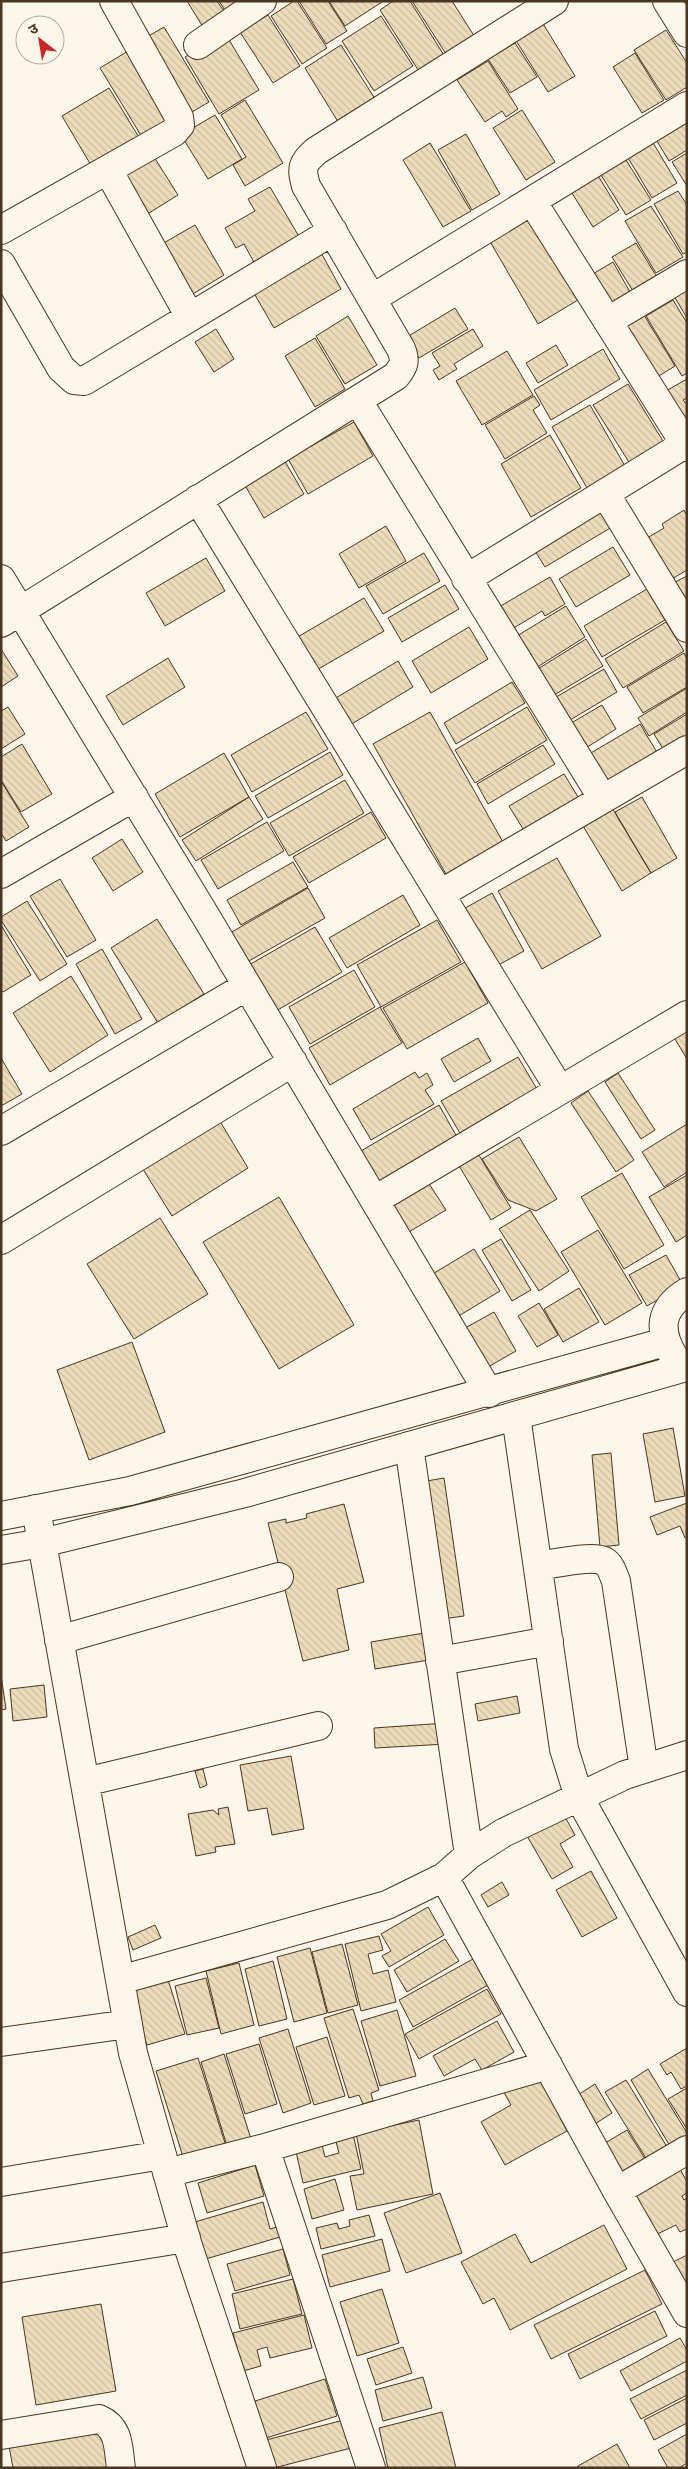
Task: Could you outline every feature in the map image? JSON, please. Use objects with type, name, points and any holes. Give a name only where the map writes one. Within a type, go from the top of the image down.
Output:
[{"type":"street","points":[[1,230],[174,132],[180,124],[180,117],[114,1]]},
{"type":"street","points":[[198,45],[262,1]]},
{"type":"street","points":[[667,1],[687,32]]},
{"type":"street","points":[[11,617],[358,401],[396,376],[404,367],[401,349],[306,186],[302,172],[304,162],[324,145],[546,4]]},
{"type":"street","points":[[373,298],[687,106]]},
{"type":"street","points":[[108,170],[190,317]]},
{"type":"street","points":[[466,579],[605,493],[686,446],[532,201]]},
{"type":"street","points":[[1,264],[61,368],[74,380],[84,381],[333,231]]},
{"type":"street","points":[[608,321],[687,274]]},
{"type":"street","points":[[358,401],[603,799]]},
{"type":"street","points":[[605,493],[687,628]]},
{"type":"street","points":[[198,499],[560,1090]]},
{"type":"street","points":[[1,579],[11,617],[134,797],[490,1392]]},
{"type":"street","points":[[440,894],[687,750]]},
{"type":"street","points":[[1,874],[134,797]]},
{"type":"street","points":[[1,1131],[248,986]]},
{"type":"street","points":[[375,1200],[687,1015]]},
{"type":"street","points":[[1,1240],[293,1062]]},
{"type":"street","points":[[686,1367],[674,1358],[665,1342],[662,1328],[667,1310],[676,1298],[687,1292]]},
{"type":"street","points":[[1,1516],[130,1491],[665,1342]]},
{"type":"street","points":[[1,1550],[42,1542],[245,1493],[686,1367]]},
{"type":"street","points":[[516,1416],[564,1750],[580,1797],[687,1992]]},
{"type":"street","points":[[409,1446],[469,1855]]},
{"type":"street","points":[[36,1509],[133,2053],[186,2238],[262,2468]]},
{"type":"street","points":[[538,1566],[594,1559],[604,1561],[612,1570],[616,1581],[644,1769]]},
{"type":"street","points":[[59,1640],[280,1577]]},
{"type":"street","points":[[440,1661],[548,1641]]},
{"type":"street","points":[[85,1782],[318,1726]]},
{"type":"street","points":[[120,1980],[388,1904],[444,1877],[469,1855],[503,1833],[625,1775],[687,1755]]},
{"type":"street","points":[[444,1877],[617,2191],[687,2313]]},
{"type":"street","points":[[1,2042],[128,2024]]},
{"type":"street","points":[[1,2182],[164,2164],[265,2148],[548,2066]]},
{"type":"street","points":[[265,2148],[371,2468]]},
{"type":"street","points":[[617,2191],[687,2150]]},
{"type":"street","points":[[1,2268],[186,2238]]},
{"type":"street","points":[[1,2435],[99,2419],[110,2423],[116,2433],[121,2468]]},
{"type":"building","points":[[187,1],[217,1],[225,13],[203,27]]},
{"type":"building","points":[[219,1],[243,1],[226,12]]},
{"type":"building","points":[[297,1],[327,48],[302,64],[271,16]]},
{"type":"building","points":[[299,1],[328,1],[347,31],[326,44]]},
{"type":"building","points":[[329,1],[382,1],[382,2],[345,26]]},
{"type":"building","points":[[393,1],[410,1],[447,60],[422,76],[380,10]]},
{"type":"building","points":[[412,1],[452,1],[476,39],[448,57]]},
{"type":"building","points":[[268,15],[300,66],[273,83],[240,32]]},
{"type":"building","points":[[381,16],[413,66],[374,91],[342,41]]},
{"type":"building","points":[[542,22],[575,76],[548,92],[515,39]]},
{"type":"building","points":[[164,27],[209,102],[180,119],[135,44]]},
{"type":"building","points":[[666,30],[687,63],[687,87],[666,100],[634,50]]},
{"type":"building","points":[[225,33],[259,90],[219,114],[185,57]]},
{"type":"building","points":[[515,43],[537,77],[510,93],[488,59]]},
{"type":"building","points":[[341,45],[377,102],[340,125],[305,68]]},
{"type":"building","points":[[133,48],[178,122],[145,142],[100,68]]},
{"type":"building","points":[[635,53],[664,100],[642,113],[613,67]]},
{"type":"building","points":[[488,61],[518,109],[506,117],[502,111],[485,122],[457,80]]},
{"type":"building","points":[[109,88],[143,144],[95,172],[62,116]]},
{"type":"building","points":[[245,100],[283,163],[245,186],[233,165],[246,157],[221,115]]},
{"type":"building","points":[[687,104],[687,150],[669,161],[649,128]]},
{"type":"building","points":[[522,110],[555,162],[526,180],[493,128]]},
{"type":"building","points":[[215,115],[242,159],[208,179],[181,135]]},
{"type":"building","points":[[466,134],[500,194],[472,210],[438,150]]},
{"type":"building","points":[[649,136],[677,183],[652,198],[624,151]]},
{"type":"building","points":[[430,143],[471,211],[443,227],[403,160]]},
{"type":"building","points":[[149,149],[178,195],[141,218],[112,172]]},
{"type":"building","points":[[621,152],[651,200],[626,215],[596,167]]},
{"type":"building","points":[[687,153],[687,186],[672,162]]},
{"type":"building","points":[[594,169],[619,210],[593,227],[567,185]]},
{"type":"building","points":[[270,187],[301,240],[256,266],[244,244],[236,248],[225,228],[255,211],[248,199]]},
{"type":"building","points":[[678,191],[687,205],[687,252],[683,254],[654,204]]},
{"type":"building","points":[[651,206],[683,257],[656,273],[625,221]]},
{"type":"building","points":[[530,207],[583,297],[538,324],[485,233]]},
{"type":"building","points":[[195,225],[224,275],[191,295],[162,244]]},
{"type":"building","points":[[636,243],[660,282],[636,296],[612,257]]},
{"type":"building","points":[[319,249],[341,289],[274,328],[251,288]]},
{"type":"building","points":[[613,262],[634,299],[607,314],[586,278]]},
{"type":"building","points":[[687,281],[687,318],[671,291]]},
{"type":"building","points":[[673,300],[687,323],[687,373],[682,376],[646,316]]},
{"type":"building","points":[[639,307],[675,366],[649,382],[618,331]]},
{"type":"building","points":[[455,308],[468,329],[419,358],[407,337]]},
{"type":"building","points":[[348,316],[377,365],[345,384],[316,336]]},
{"type":"building","points":[[216,329],[234,359],[214,372],[195,342]]},
{"type":"building","points":[[473,329],[483,346],[454,364],[457,369],[439,380],[433,370],[440,366],[432,353]]},
{"type":"building","points":[[315,338],[345,389],[315,407],[285,356]]},
{"type":"building","points":[[556,345],[568,365],[538,383],[526,363]]},
{"type":"building","points":[[603,349],[620,379],[551,420],[534,390]]},
{"type":"building","points":[[507,351],[533,395],[482,425],[456,381]]},
{"type":"building","points":[[687,379],[687,398],[683,400],[687,405],[687,430],[664,392]]},
{"type":"building","points":[[628,384],[666,446],[632,467],[593,405]]},
{"type":"building","points":[[534,396],[540,405],[533,410],[547,433],[505,459],[485,425]]},
{"type":"building","points":[[590,405],[625,466],[587,488],[552,427]]},
{"type":"building","points":[[354,422],[373,456],[308,494],[288,459]]},
{"type":"building","points":[[550,435],[581,488],[531,517],[501,464]]},
{"type":"building","points":[[283,458],[304,494],[264,518],[243,482]]},
{"type":"building","points":[[597,501],[612,527],[545,567],[529,541]]},
{"type":"building","points":[[684,510],[687,516],[687,570],[670,580],[642,541],[664,528],[662,524]]},
{"type":"building","points":[[386,526],[406,561],[359,588],[339,554]]},
{"type":"building","points":[[613,547],[630,575],[576,607],[559,579]]},
{"type":"building","points":[[424,553],[440,581],[383,614],[366,586]]},
{"type":"building","points":[[206,558],[225,591],[165,626],[146,593]]},
{"type":"building","points":[[687,576],[687,603],[675,582]]},
{"type":"building","points":[[550,577],[565,604],[545,616],[542,611],[512,629],[499,607]]},
{"type":"building","points":[[445,585],[459,609],[402,642],[388,618]]},
{"type":"building","points":[[647,589],[665,620],[602,657],[584,626]]},
{"type":"building","points":[[364,598],[384,631],[315,671],[296,638]]},
{"type":"building","points":[[566,606],[585,637],[531,671],[512,639]]},
{"type":"building","points":[[666,622],[684,651],[623,688],[605,659]]},
{"type":"building","points":[[469,627],[488,659],[431,693],[412,661]]},
{"type":"building","points":[[586,639],[603,666],[549,698],[533,672]]},
{"type":"building","points":[[1,649],[18,676],[1,687]]},
{"type":"building","points":[[684,653],[687,659],[687,687],[643,713],[627,687]]},
{"type":"building","points":[[168,658],[185,687],[123,725],[106,696]]},
{"type":"building","points":[[398,661],[413,687],[350,725],[334,699]]},
{"type":"building","points":[[604,669],[617,692],[565,723],[551,700]]},
{"type":"building","points":[[512,682],[525,703],[456,744],[444,723]]},
{"type":"building","points":[[687,688],[687,712],[649,736],[638,718]]},
{"type":"building","points":[[602,705],[616,729],[581,751],[566,726]]},
{"type":"building","points":[[8,707],[25,734],[1,749],[1,711]]},
{"type":"building","points":[[527,707],[547,740],[475,783],[455,750]]},
{"type":"building","points":[[306,712],[328,749],[252,792],[231,755]]},
{"type":"building","points":[[430,712],[508,851],[451,883],[373,744]]},
{"type":"building","points":[[687,714],[687,746],[668,757],[654,734]]},
{"type":"building","points":[[640,724],[658,754],[601,787],[584,757]]},
{"type":"building","points":[[22,744],[52,794],[21,812],[1,780],[1,757]]},
{"type":"building","points":[[543,745],[555,764],[488,804],[477,784]]},
{"type":"building","points":[[330,752],[343,775],[268,818],[255,796]]},
{"type":"building","points":[[224,753],[249,797],[180,837],[155,794]]},
{"type":"building","points":[[564,774],[583,805],[528,837],[509,806]]},
{"type":"building","points":[[345,780],[364,813],[289,856],[270,823]]},
{"type":"building","points":[[1,781],[29,827],[6,841],[1,833]]},
{"type":"building","points":[[249,797],[263,819],[196,861],[182,840]]},
{"type":"building","points":[[642,797],[677,858],[651,873],[615,812]]},
{"type":"building","points":[[612,808],[651,873],[622,891],[583,826]]},
{"type":"building","points":[[371,812],[386,838],[309,883],[293,857]]},
{"type":"building","points":[[267,822],[284,851],[218,889],[201,860]]},
{"type":"building","points":[[122,839],[143,872],[113,891],[92,858]]},
{"type":"building","points":[[557,858],[601,936],[542,969],[498,891]]},
{"type":"building","points":[[293,862],[308,887],[241,925],[227,900]]},
{"type":"building","points":[[60,879],[96,940],[67,957],[30,896]]},
{"type":"building","points":[[308,888],[325,918],[247,962],[230,933]]},
{"type":"building","points":[[492,893],[524,951],[491,969],[460,911]]},
{"type":"building","points":[[403,895],[420,925],[347,968],[329,938]]},
{"type":"building","points":[[27,901],[67,964],[40,981],[1,920],[1,917]]},
{"type":"building","points":[[157,919],[204,994],[158,1023],[111,948]]},
{"type":"building","points":[[437,920],[461,962],[381,1007],[357,965]]},
{"type":"building","points":[[1,925],[31,975],[3,992],[1,990]]},
{"type":"building","points":[[315,927],[342,972],[276,1011],[249,965]]},
{"type":"building","points":[[102,949],[142,1019],[115,1034],[76,964]]},
{"type":"building","points":[[465,962],[488,1003],[407,1049],[383,1008]]},
{"type":"building","points":[[354,970],[375,1007],[310,1044],[289,1007]]},
{"type":"building","points":[[71,976],[108,1035],[50,1072],[13,1013]]},
{"type":"building","points":[[380,1007],[402,1043],[330,1085],[309,1048]]},
{"type":"building","points":[[687,1025],[687,1059],[672,1034]]},
{"type":"building","points":[[478,1038],[491,1061],[454,1082],[441,1059]]},
{"type":"building","points":[[518,1057],[541,1096],[464,1140],[441,1101]]},
{"type":"building","points":[[1,1058],[22,1094],[1,1106]]},
{"type":"building","points":[[415,1072],[419,1078],[427,1073],[433,1085],[425,1090],[434,1104],[371,1140],[353,1109]]},
{"type":"building","points":[[618,1073],[655,1130],[641,1139],[605,1082]]},
{"type":"building","points":[[588,1091],[634,1160],[616,1172],[571,1103]]},
{"type":"building","points":[[439,1105],[462,1146],[384,1191],[361,1151]]},
{"type":"building","points":[[218,1118],[248,1168],[172,1216],[141,1166]]},
{"type":"building","points":[[687,1124],[687,1172],[664,1187],[642,1152]]},
{"type":"building","points":[[519,1137],[557,1199],[536,1211],[508,1200],[482,1159]]},
{"type":"building","points":[[477,1152],[511,1208],[491,1220],[458,1164]]},
{"type":"building","points":[[622,1173],[664,1245],[624,1269],[581,1197]]},
{"type":"building","points":[[687,1175],[687,1235],[676,1242],[649,1197]]},
{"type":"building","points":[[426,1179],[446,1210],[402,1236],[383,1205]]},
{"type":"building","points":[[279,1197],[354,1325],[279,1369],[203,1242]]},
{"type":"building","points":[[530,1210],[569,1271],[539,1291],[499,1229]]},
{"type":"building","points":[[160,1218],[208,1294],[134,1339],[87,1264]]},
{"type":"building","points":[[598,1230],[642,1303],[605,1325],[561,1252]]},
{"type":"building","points":[[501,1239],[531,1290],[512,1301],[482,1250]]},
{"type":"building","points":[[474,1249],[500,1291],[452,1320],[426,1278]]},
{"type":"building","points":[[666,1255],[683,1285],[647,1306],[629,1275]]},
{"type":"building","points":[[579,1288],[599,1322],[563,1342],[544,1309]]},
{"type":"building","points":[[539,1303],[558,1335],[537,1347],[518,1316]]},
{"type":"building","points":[[494,1312],[516,1351],[481,1371],[458,1332]]},
{"type":"building","points":[[132,1342],[165,1432],[89,1460],[57,1370]]},
{"type":"building","points":[[673,1428],[685,1496],[655,1502],[643,1434]]},
{"type":"building","points":[[611,1453],[619,1545],[600,1547],[592,1455]]},
{"type":"building","points":[[444,1478],[464,1616],[435,1620],[415,1483]]},
{"type":"building","points":[[687,1503],[687,1537],[685,1538],[680,1526],[657,1535],[650,1517]]},
{"type":"building","points":[[344,1504],[364,1582],[337,1589],[349,1650],[303,1661],[268,1523],[286,1519],[286,1523],[307,1518],[306,1514]]},
{"type":"building","points":[[430,1632],[435,1659],[375,1669],[371,1642]]},
{"type":"building","points":[[1,1675],[6,1709],[1,1710]]},
{"type":"building","points":[[44,1685],[47,1717],[13,1721],[10,1689]]},
{"type":"building","points":[[517,1696],[520,1713],[478,1721],[475,1704]]},
{"type":"building","points":[[446,1723],[447,1744],[375,1748],[374,1728]]},
{"type":"building","points":[[291,1756],[304,1829],[272,1835],[267,1808],[248,1811],[240,1765]]},
{"type":"building","points":[[203,1769],[207,1785],[200,1788],[195,1771]]},
{"type":"building","points":[[228,1807],[235,1844],[215,1847],[216,1852],[196,1856],[188,1814],[213,1810],[219,1815],[218,1809]]},
{"type":"building","points":[[564,1815],[575,1835],[560,1844],[573,1867],[552,1879],[527,1836]]},
{"type":"building","points":[[591,1871],[617,1918],[582,1937],[556,1890]]},
{"type":"building","points":[[502,1882],[509,1895],[488,1907],[481,1895]]},
{"type":"building","points":[[428,1907],[444,1935],[389,1967],[382,1956],[391,1951],[381,1934]]},
{"type":"building","points":[[155,1925],[161,1938],[133,1950],[128,1937]]},
{"type":"building","points":[[379,1936],[383,1950],[368,1954],[373,1974],[388,1970],[396,2002],[361,2011],[345,1944]]},
{"type":"building","points":[[445,1939],[459,1961],[407,1992],[394,1970]]},
{"type":"building","points":[[342,1944],[358,2005],[328,2013],[312,1952]]},
{"type":"building","points":[[310,1948],[327,2013],[294,2022],[277,1957]]},
{"type":"building","points":[[473,1959],[488,1985],[413,2027],[399,2000]]},
{"type":"building","points":[[273,1961],[287,2019],[259,2026],[245,1969]]},
{"type":"building","points":[[239,1963],[254,2025],[221,2034],[206,1971]]},
{"type":"building","points":[[165,1970],[185,2034],[147,2045],[127,1982]]},
{"type":"building","points":[[206,1978],[219,2028],[187,2035],[175,1986]]},
{"type":"building","points":[[487,1989],[501,2014],[419,2059],[405,2034]]},
{"type":"building","points":[[353,2009],[379,2090],[371,2093],[373,2101],[363,2104],[359,2095],[349,2098],[324,2018]]},
{"type":"building","points":[[397,2010],[416,2076],[380,2086],[361,2021]]},
{"type":"building","points":[[497,2021],[514,2052],[482,2070],[475,2059],[444,2076],[433,2056]]},
{"type":"building","points":[[288,2029],[311,2103],[283,2113],[259,2038]]},
{"type":"building","points":[[327,2037],[345,2096],[314,2105],[296,2047]]},
{"type":"building","points":[[259,2044],[277,2104],[245,2114],[226,2054]]},
{"type":"building","points":[[687,2048],[687,2086],[681,2089],[671,2072],[667,2075],[660,2064]]},
{"type":"building","points":[[224,2054],[251,2139],[227,2146],[201,2062]]},
{"type":"building","points":[[198,2058],[226,2146],[184,2160],[156,2071]]},
{"type":"building","points":[[648,2069],[687,2133],[687,2138],[671,2148],[631,2080]]},
{"type":"building","points":[[538,2075],[567,2131],[505,2165],[481,2122],[511,2105],[501,2087]]},
{"type":"building","points":[[626,2080],[669,2150],[649,2163],[605,2092]]},
{"type":"building","points":[[595,2084],[612,2113],[587,2129],[570,2100]]},
{"type":"building","points":[[687,2088],[687,2129],[668,2099]]},
{"type":"building","points":[[419,2120],[433,2194],[357,2210],[350,2176],[364,2174],[356,2133]]},
{"type":"building","points":[[627,2130],[650,2167],[622,2183],[600,2146]]},
{"type":"building","points":[[353,2134],[361,2169],[303,2183],[295,2147],[321,2141],[325,2157],[339,2153],[335,2138]]},
{"type":"building","points":[[255,2165],[264,2196],[207,2213],[198,2183]]},
{"type":"building","points":[[680,2169],[687,2182],[687,2193],[682,2196],[684,2200],[687,2198],[687,2229],[680,2232],[676,2225],[647,2239],[626,2195]]},
{"type":"building","points":[[335,2179],[344,2210],[312,2219],[304,2189]]},
{"type":"building","points":[[440,2193],[462,2253],[406,2273],[384,2213]]},
{"type":"building","points":[[263,2202],[270,2229],[277,2227],[280,2237],[199,2261],[188,2224]]},
{"type":"building","points":[[369,2215],[375,2236],[321,2249],[316,2228],[337,2223],[339,2229],[350,2226],[349,2220]]},
{"type":"building","points":[[604,2225],[627,2269],[510,2330],[494,2298],[483,2304],[461,2262],[515,2234],[531,2263]]},
{"type":"building","points":[[382,2239],[390,2271],[330,2287],[322,2255]]},
{"type":"building","points":[[283,2249],[290,2275],[235,2291],[227,2264]]},
{"type":"building","points":[[687,2255],[687,2289],[669,2264]]},
{"type":"building","points":[[645,2270],[662,2304],[551,2359],[534,2325]]},
{"type":"building","points":[[293,2279],[302,2314],[240,2329],[232,2294]]},
{"type":"building","points":[[382,2289],[399,2343],[357,2356],[340,2302]]},
{"type":"building","points":[[101,2304],[116,2391],[36,2405],[22,2317]]},
{"type":"building","points":[[655,2311],[667,2336],[580,2379],[568,2354]]},
{"type":"building","points":[[304,2315],[312,2348],[270,2358],[267,2347],[257,2350],[261,2366],[243,2371],[233,2333]]},
{"type":"building","points":[[680,2338],[687,2350],[687,2361],[631,2391],[620,2371]]},
{"type":"building","points":[[403,2347],[412,2373],[376,2385],[367,2359]]},
{"type":"building","points":[[687,2370],[687,2395],[641,2419],[630,2399]]},
{"type":"building","points":[[423,2377],[432,2408],[383,2421],[375,2390]]},
{"type":"building","points":[[325,2379],[337,2416],[263,2439],[252,2402]]},
{"type":"building","points":[[687,2398],[687,2423],[654,2440],[644,2420]]},
{"type":"building","points":[[442,2412],[456,2468],[388,2468],[379,2428]]},
{"type":"building","points":[[344,2420],[351,2448],[274,2468],[266,2440]]},
{"type":"building","points":[[102,2429],[109,2468],[13,2468],[9,2446]]},
{"type":"building","points":[[687,2434],[687,2463],[679,2468],[668,2468],[658,2450]]},
{"type":"building","points":[[617,2444],[630,2468],[579,2468],[578,2466]]}]
